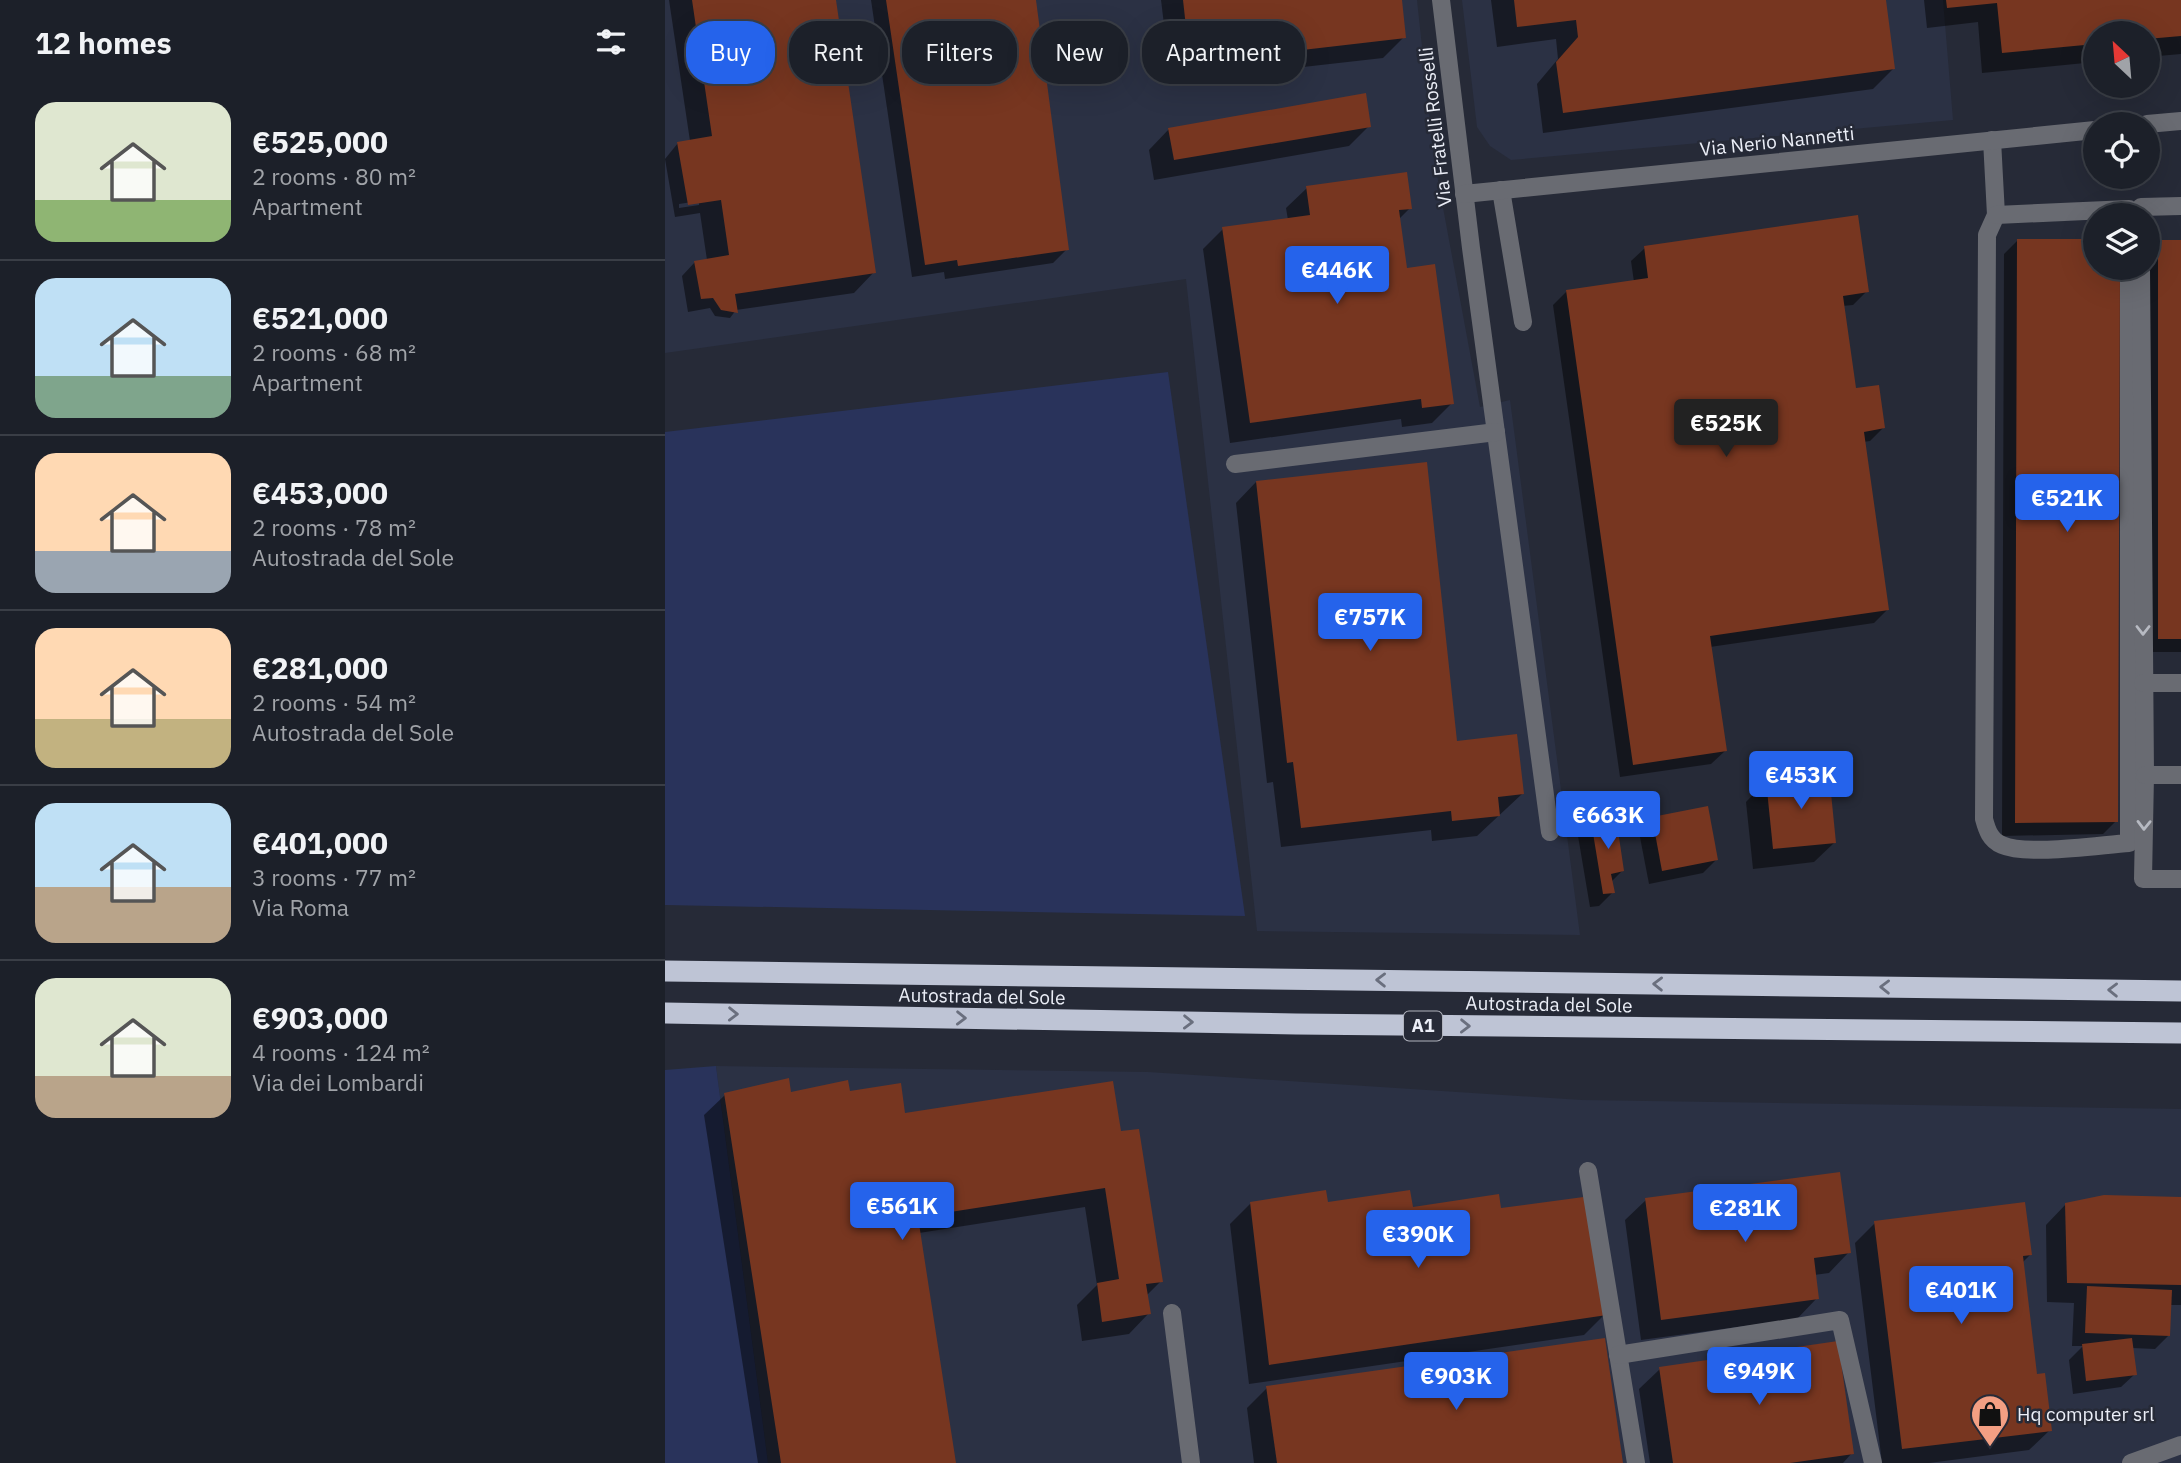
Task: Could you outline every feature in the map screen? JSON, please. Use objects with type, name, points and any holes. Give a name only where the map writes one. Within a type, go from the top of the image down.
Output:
[{"type":"highway","name":"Autostrada del Sole","points":[[665,971],[2181,991]]},
{"type":"highway","name":"Autostrada del Sole","points":[[665,1013],[1296,1024],[2181,1033]]},
{"type":"street","name":"Via Fratelli Rosselli","points":[[1441,0],[1471,248],[1551,832]]},
{"type":"street","points":[[2160,123],[2181,121]]},
{"type":"street","name":"Via Nerio Nannetti","points":[[1464,194],[2083,131]]},
{"type":"street","points":[[1992,140],[1996,215],[1987,234],[1984,819],[1989,836],[2002,845],[2023,850],[2129,843],[2129,280]]},
{"type":"street","points":[[1501,190],[1523,322]]},
{"type":"street","points":[[2160,207],[2181,206]]},
{"type":"street","points":[[1996,215],[2083,211]]},
{"type":"street","points":[[2141,280],[2145,775],[2143,879],[2181,879]]},
{"type":"street","points":[[1235,464],[1496,432]]},
{"type":"street","points":[[2143,683],[2181,683]]},
{"type":"street","points":[[2145,775],[2181,775]]},
{"type":"street","points":[[1588,1171],[1636,1463]]},
{"type":"street","points":[[1172,1313],[1191,1463]]},
{"type":"street","points":[[1618,1355],[1840,1320],[1873,1463]]},
{"type":"street","points":[[2131,1463],[2181,1445]]},
{"type":"shaded area","points":[[665,0],[1417,0],[1434,159],[1480,407],[1510,400],[1580,935],[1257,931],[1186,279],[665,353]]},
{"type":"shaded area","points":[[1462,0],[1943,0],[1953,120],[1511,160],[1490,146],[1477,127]]},
{"type":"shaded area","points":[[1168,372],[1245,916],[665,905],[665,432]]},
{"type":"shaded area","points":[[716,1066],[1148,1072],[1582,1100],[2181,1109],[2181,1463],[768,1463]]},
{"type":"shaded area","points":[[716,1066],[768,1463],[665,1463],[665,1070]]},
{"type":"building","points":[[692,0],[836,0],[839,21],[789,21],[789,84],[848,84],[876,273],[735,294],[738,313],[721,310],[713,298],[701,299],[694,261],[729,255],[721,200],[688,205],[677,142],[712,136],[704,84],[775,84],[775,21],[695,21]]},
{"type":"building","points":[[886,0],[1036,0],[1039,21],[1031,21],[1031,84],[1047,84],[1069,250],[958,266],[957,260],[925,265]]},
{"type":"building","points":[[1183,0],[1402,0],[1406,38],[1305,50],[1305,21],[1185,21]]},
{"type":"building","points":[[1514,0],[1886,0],[1895,69],[1563,113],[1556,62],[1578,37],[1576,20],[1517,27]]},
{"type":"building","points":[[1946,0],[2181,0],[2181,36],[2160,38],[2160,21],[2083,21],[2083,45],[2002,53],[1997,3],[1947,8]]},
{"type":"building","points":[[1366,93],[1371,127],[1174,160],[1168,128]]},
{"type":"building","points":[[1407,172],[1412,209],[1399,210],[1407,268],[1435,264],[1454,404],[1422,408],[1421,399],[1250,423],[1222,227],[1310,215],[1306,186]]},
{"type":"building","points":[[1858,215],[1869,292],[1843,296],[1856,388],[1879,385],[1885,428],[1864,432],[1889,610],[1710,636],[1727,751],[1633,765],[1566,290],[1648,278],[1644,246]]},
{"type":"building","points":[[2017,239],[2083,239],[2083,280],[2120,280],[2118,822],[2015,823]]},
{"type":"building","points":[[2160,240],[2181,240],[2181,639],[2158,639]]},
{"type":"building","points":[[1427,462],[1457,741],[1517,734],[1524,794],[1498,797],[1500,816],[1452,821],[1451,811],[1301,828],[1293,762],[1287,763],[1256,481]]},
{"type":"building","points":[[1829,773],[1836,843],[1773,849],[1766,780]]},
{"type":"building","points":[[1708,806],[1718,860],[1662,871],[1652,817]]},
{"type":"building","points":[[1616,817],[1624,871],[1611,874],[1615,893],[1603,894],[1591,821]]},
{"type":"building","points":[[789,1078],[791,1092],[848,1080],[850,1091],[901,1083],[905,1113],[1113,1081],[1121,1131],[1139,1129],[1163,1282],[1146,1284],[1151,1314],[1102,1322],[1097,1283],[1119,1279],[1105,1188],[918,1217],[956,1463],[781,1463],[724,1093]]},
{"type":"building","points":[[1840,1172],[1851,1253],[1814,1258],[1819,1299],[1661,1320],[1645,1198]]},
{"type":"building","points":[[1326,1190],[1328,1202],[1410,1190],[1413,1207],[1499,1194],[1501,1208],[1591,1196],[1607,1315],[1269,1365],[1250,1202]]},
{"type":"building","points":[[2104,1195],[2181,1197],[2181,1285],[2067,1283],[2065,1203]]},
{"type":"building","points":[[2025,1202],[2032,1255],[2023,1256],[2037,1374],[2045,1373],[2052,1431],[1902,1449],[1874,1221]]},
{"type":"building","points":[[2087,1286],[2172,1290],[2170,1336],[2085,1333]]},
{"type":"building","points":[[1605,1338],[1623,1463],[1277,1463],[1266,1386]]},
{"type":"building","points":[[2132,1338],[2137,1375],[2086,1381],[2082,1344]]},
{"type":"building","points":[[1838,1341],[1854,1454],[1790,1463],[1673,1463],[1659,1367]]},
{"type":"place","name":"Hq computer srl","points":[[1990,1448]]}]
